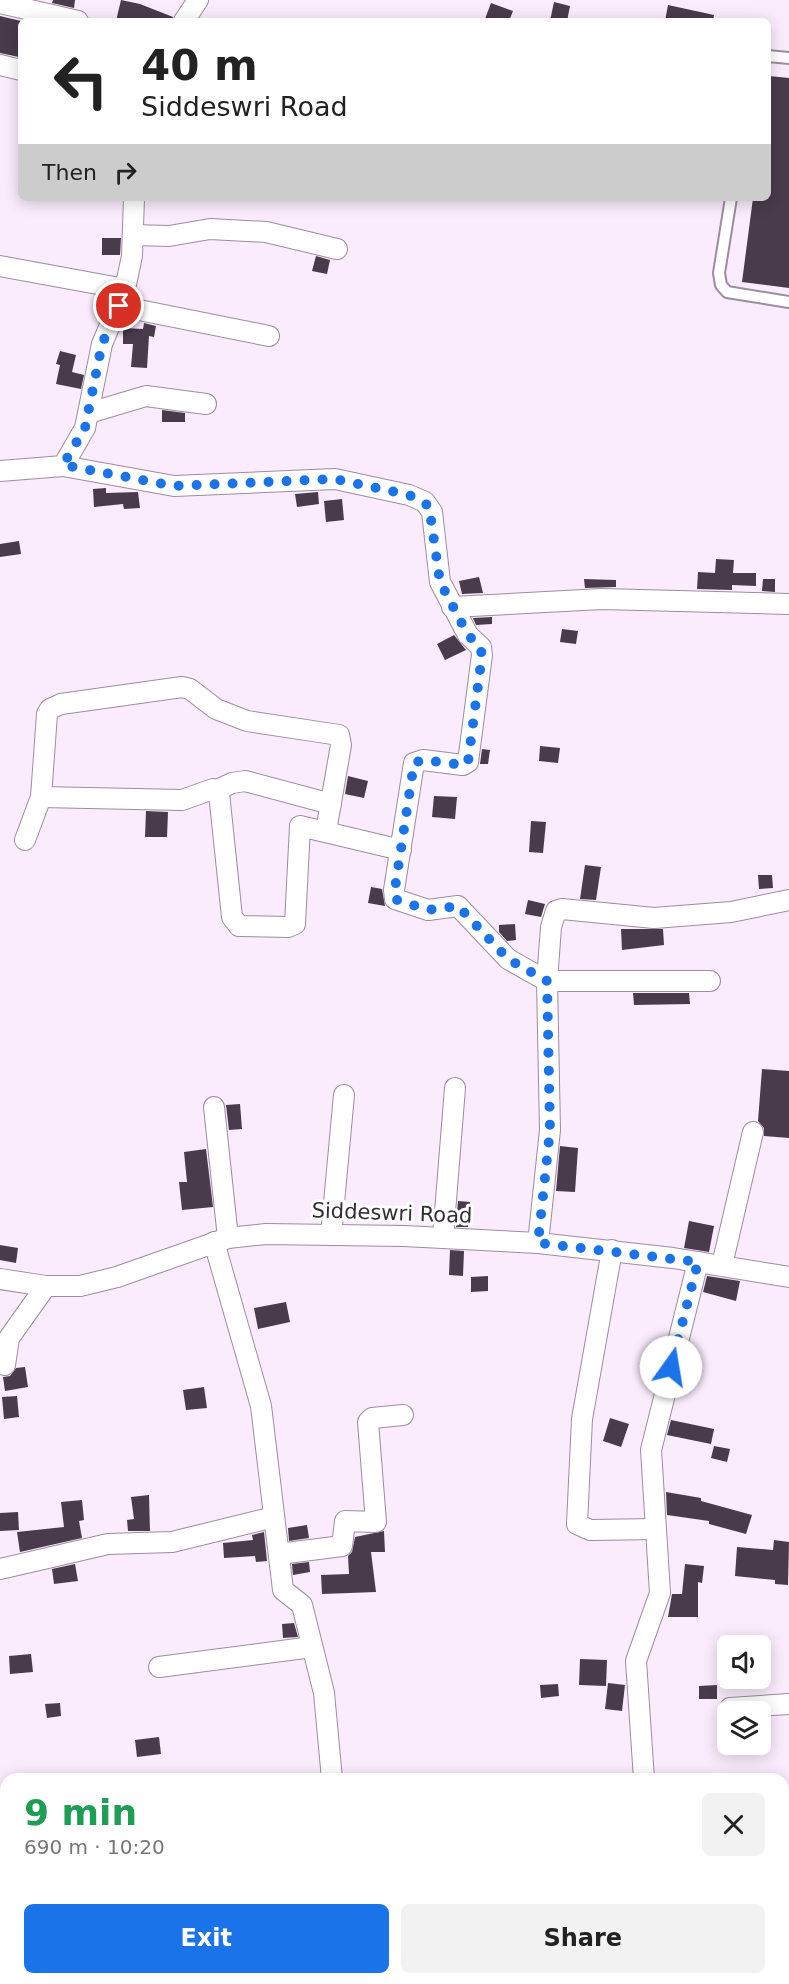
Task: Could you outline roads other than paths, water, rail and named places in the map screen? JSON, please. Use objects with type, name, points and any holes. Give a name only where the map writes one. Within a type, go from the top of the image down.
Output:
[{"type":"street","points":[[0,3],[65,18]]},
{"type":"street","points":[[0,64],[18,69]]},
{"type":"street","points":[[63,465],[80,438],[89,413],[102,344],[122,297],[133,235],[134,201]]},
{"type":"street","points":[[133,235],[170,236],[215,229],[271,232],[337,249]]},
{"type":"street","points":[[0,266],[269,336]]},
{"type":"street","points":[[89,413],[138,397],[151,396],[206,404]]},
{"type":"street","points":[[0,471],[63,465],[174,486],[335,479],[409,495],[425,502],[432,512],[438,575],[468,635],[482,650],[469,758],[463,765],[415,761],[394,890],[395,899],[428,910],[458,906],[508,959],[547,981],[710,981]]},
{"type":"street","points":[[452,607],[612,599],[789,604]]},
{"type":"street","points":[[25,840],[41,797],[47,714],[50,709],[61,704],[182,687],[190,689],[216,709],[247,721],[339,735],[341,745],[326,831]]},
{"type":"street","points":[[41,797],[182,800],[232,783],[245,781],[331,804]]},
{"type":"street","points":[[217,790],[232,917],[234,924],[238,926],[288,927],[295,924],[298,828],[302,825],[401,850]]},
{"type":"street","points":[[538,1243],[550,1130],[547,981],[553,916],[562,909],[654,918],[731,912],[789,900]]},
{"type":"street","points":[[443,1237],[455,1088]]},
{"type":"street","points":[[331,1235],[344,1095]]},
{"type":"street","points":[[214,1107],[221,1240],[261,1406],[283,1590],[302,1605],[324,1693],[331,1773]]},
{"type":"street","points":[[722,1265],[753,1132]]},
{"type":"street","name":"Siddeswri Road","points":[[0,1279],[46,1286],[80,1286],[99,1282],[221,1240],[266,1234],[443,1237],[538,1243],[612,1250],[789,1277]]},
{"type":"street","points":[[612,1250],[582,1419],[577,1524],[590,1530],[656,1529]]},
{"type":"street","points":[[644,1773],[635,1671],[639,1652],[660,1600],[651,1450],[698,1262]]},
{"type":"street","points":[[5,1365],[9,1338],[46,1286]]},
{"type":"street","points":[[279,1554],[342,1546],[345,1521],[376,1522],[368,1422],[372,1418],[403,1415]]},
{"type":"street","points":[[0,1569],[108,1544],[172,1542],[274,1517]]},
{"type":"street","points":[[159,1667],[312,1647]]},
{"type":"street","points":[[771,1705],[789,1704]]},
{"type":"lane","points":[[771,56],[789,58]]},
{"type":"lane","points":[[731,201],[720,273],[721,285],[727,292],[789,302]]}]
